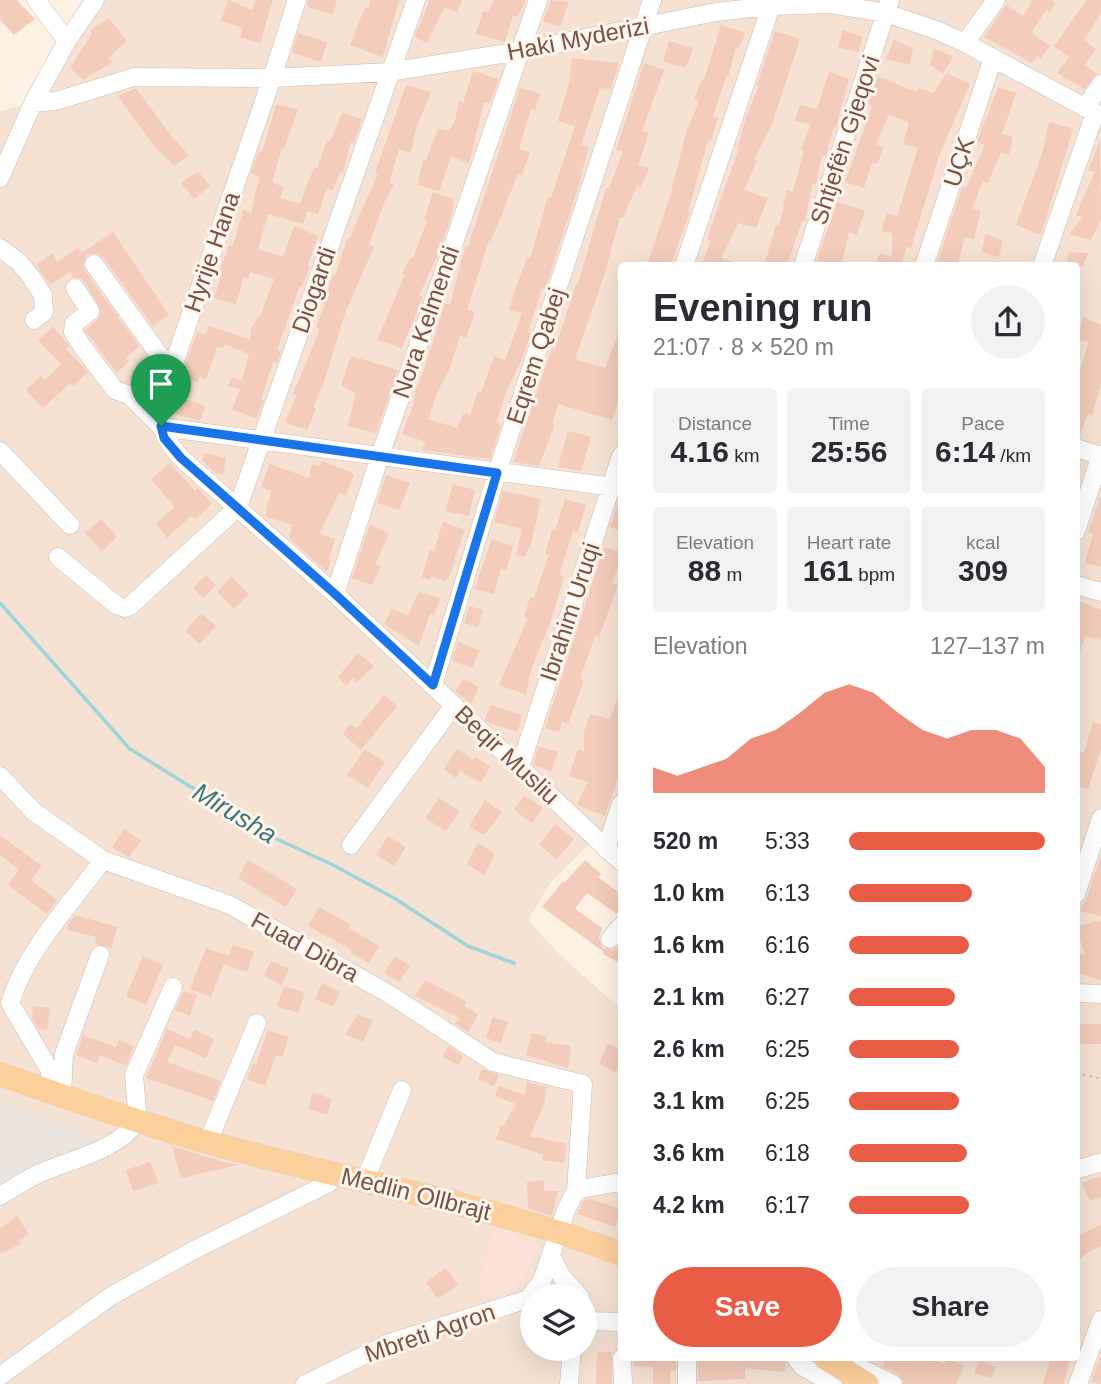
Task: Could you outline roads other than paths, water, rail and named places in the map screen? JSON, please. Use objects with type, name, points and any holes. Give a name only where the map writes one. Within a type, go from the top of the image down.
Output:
[{"type":"main road","name":"Medlin Ollbrajt","points":[[5,1081],[58,1094],[208,1142],[469,1205],[618,1253]]},
{"type":"main road","points":[[830,1361],[867,1384]]},
{"type":"street","points":[[36,0],[67,41]]},
{"type":"street","points":[[0,178],[33,103],[67,41],[95,0]]},
{"type":"street","name":"Hyrije Hana","points":[[161,426],[160,404],[297,0]]},
{"type":"street","name":"Diogardi","points":[[237,507],[263,440],[416,0]]},
{"type":"street","name":"Nora Kelmendi","points":[[335,594],[538,0]]},
{"type":"street","name":"Eqrem Qabej","points":[[433,685],[497,473],[652,0]]},
{"type":"street","points":[[965,43],[996,0]]},
{"type":"street","points":[[685,262],[772,3]]},
{"type":"street","name":"Haki Myderizi","points":[[33,103],[56,101],[134,77],[272,78],[389,72],[520,51],[772,3],[888,6],[965,43],[1094,113]]},
{"type":"street","name":"Shtjefën Gjeqovi","points":[[804,262],[888,6]]},
{"type":"street","name":"UÇK","points":[[925,262],[993,58]]},
{"type":"street","points":[[1043,262],[1101,85]]},
{"type":"street","points":[[0,248],[19,262],[43,295],[44,312],[34,320]]},
{"type":"street","points":[[94,264],[160,356],[174,364]]},
{"type":"street","name":"Beqir Musliu","points":[[75,288],[90,311],[74,324],[73,332],[115,390],[129,395],[161,426],[164,438],[181,458],[335,594],[618,859]]},
{"type":"street","points":[[161,426],[616,487]]},
{"type":"street","points":[[1080,450],[1101,456],[1080,519]]},
{"type":"street","points":[[0,451],[70,525]]},
{"type":"street","name":"Ibrahim Uruqi","points":[[520,767],[616,487]]},
{"type":"street","points":[[58,557],[116,605],[125,608],[237,507]]},
{"type":"street","points":[[1080,586],[1101,592]]},
{"type":"street","points":[[351,845],[454,705]]},
{"type":"street","name":"Fuad Dibra","points":[[0,776],[34,812],[103,860],[230,905],[389,994],[493,1062],[583,1084],[576,1190]]},
{"type":"street","points":[[606,849],[618,813]]},
{"type":"street","points":[[1080,882],[1101,818]]},
{"type":"street","points":[[58,1094],[49,1069],[5,997],[16,984],[47,932],[103,860]]},
{"type":"street","points":[[58,1094],[64,1054],[100,955]]},
{"type":"street","points":[[0,1196],[35,1175],[111,1145],[138,1121],[134,1075],[173,987]]},
{"type":"street","points":[[1080,993],[1101,995]]},
{"type":"street","points":[[208,1142],[257,1023]]},
{"type":"street","points":[[365,1180],[402,1090]]},
{"type":"street","points":[[1080,1169],[1101,1162]]},
{"type":"street","points":[[0,1376],[111,1296],[194,1250],[329,1183],[331,1173]]},
{"type":"street","points":[[576,1190],[618,1184]]},
{"type":"street","name":"Mbreti Agron","points":[[305,1384],[389,1343],[528,1299],[542,1281],[566,1210],[576,1190]]},
{"type":"street","points":[[551,1256],[568,1284]]},
{"type":"street","points":[[597,1310],[616,1324]]},
{"type":"street","points":[[1078,1384],[1101,1320]]},
{"type":"street","points":[[597,1322],[616,1324]]},
{"type":"street","points":[[569,1384],[571,1361]]},
{"type":"street","points":[[622,1361],[622,1384]]},
{"type":"street","points":[[687,1361],[687,1384]]},
{"type":"street","points":[[798,1361],[833,1384]]},
{"type":"street","points":[[846,1361],[892,1384]]},
{"type":"waterway","name":"Mirusha","points":[[0,603],[130,749],[268,835],[331,864],[394,898],[468,946],[514,963]]}]
